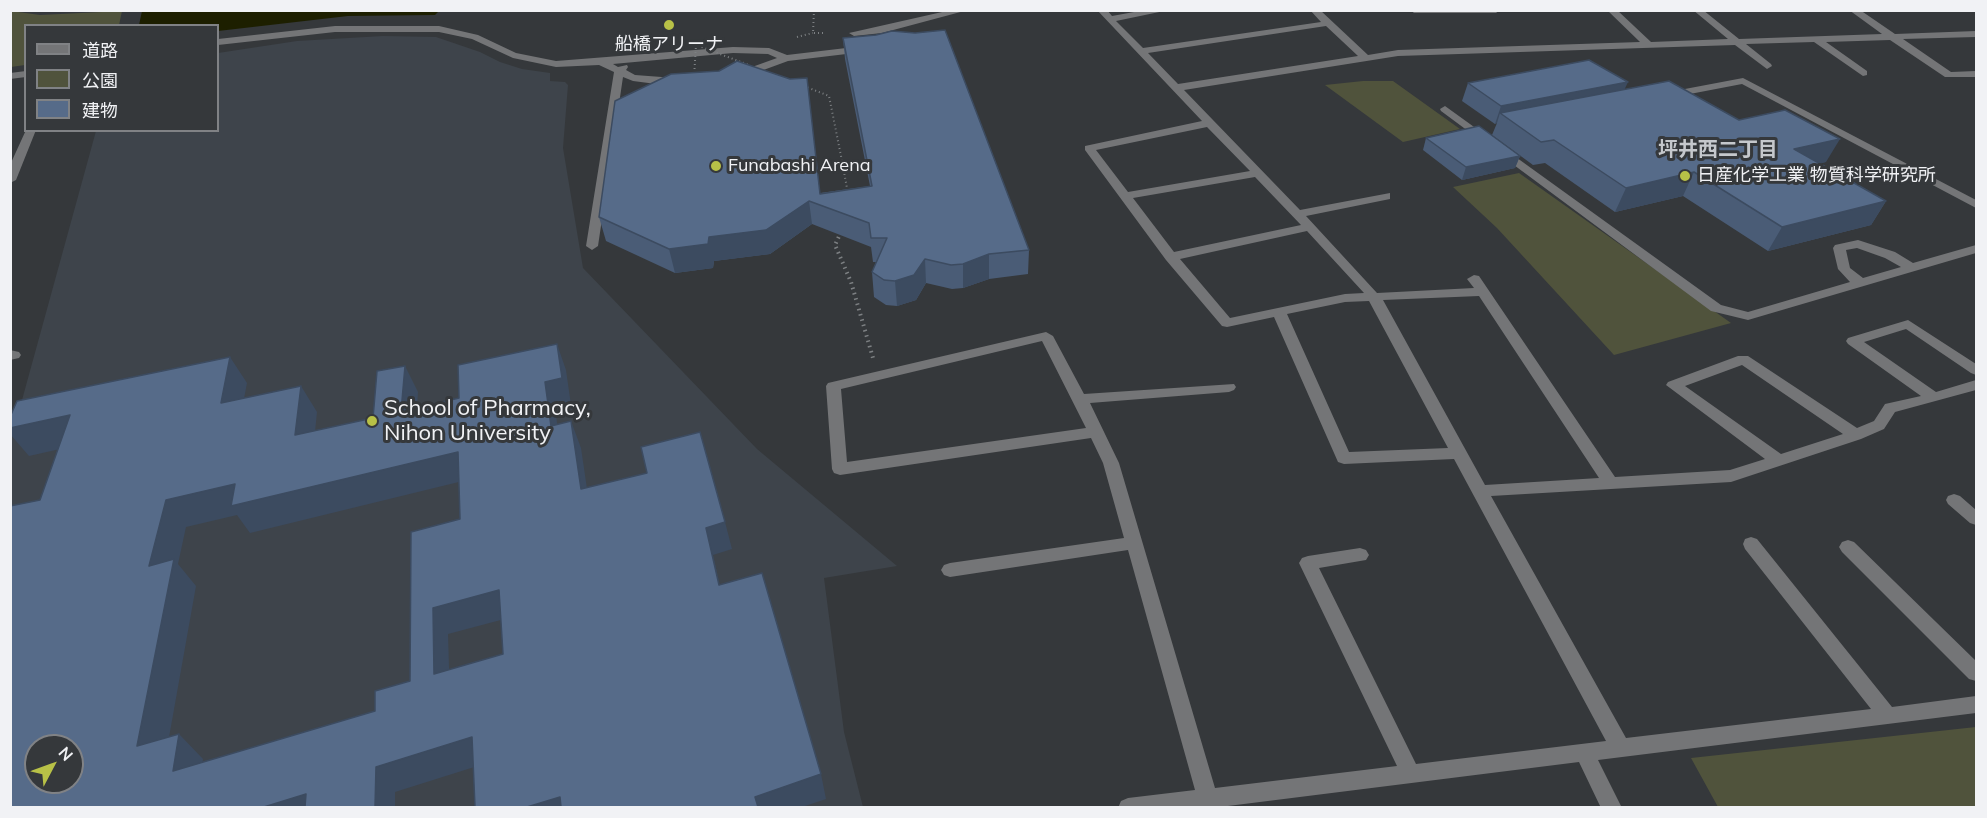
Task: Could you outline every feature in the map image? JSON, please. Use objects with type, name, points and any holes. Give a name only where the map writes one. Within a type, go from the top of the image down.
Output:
[{"type":"street","points":[[854,33],[882,30],[963,10]]},
{"type":"street","points":[[1105,14],[1165,10]]},
{"type":"street","points":[[1314,10],[1366,58]]},
{"type":"street","points":[[1414,10],[1496,10]]},
{"type":"street","points":[[1611,10],[1647,44]]},
{"type":"street","points":[[1696,10],[1767,66]]},
{"type":"street","points":[[1853,10],[1949,75],[1977,74]]},
{"type":"street","points":[[1105,14],[1374,297],[1457,453],[1622,749]]},
{"type":"street","points":[[1140,51],[1330,23]]},
{"type":"street","points":[[219,42],[335,29],[439,29],[460,32],[535,61],[556,64],[733,50],[769,51],[786,58]]},
{"type":"street","points":[[1175,88],[1398,52],[1977,34]]},
{"type":"street","points":[[1816,39],[1863,73]]},
{"type":"street","points":[[731,73],[754,70],[786,58],[879,47]]},
{"type":"street","points":[[592,246],[619,72],[624,65],[643,58]]},
{"type":"street","points":[[601,62],[625,76],[648,81],[690,82]]},
{"type":"street","points":[[1662,96],[1743,81],[1977,205]]},
{"type":"street","points":[[1445,109],[1470,134],[1716,308],[1748,316],[1977,249]]},
{"type":"street","points":[[1209,123],[1089,148],[1171,257],[1227,323],[1345,298],[1483,292]]},
{"type":"street","points":[[1470,134],[1498,128]]},
{"type":"street","points":[[10,180],[30,132]]},
{"type":"street","points":[[1126,196],[1257,173]]},
{"type":"street","points":[[1297,214],[1386,196]]},
{"type":"street","points":[[1171,257],[1309,227]]},
{"type":"street","points":[[1860,282],[1844,269],[1839,248],[1858,244],[1890,255],[1911,268]]},
{"type":"street","points":[[1474,279],[1611,484]]},
{"type":"street","points":[[1279,312],[1344,458],[1457,453]]},
{"type":"street","points":[[1934,398],[1853,341],[1908,324],[1977,370]]},
{"type":"street","points":[[1096,432],[840,469],[833,387],[1046,336],[1080,399],[1096,432],[1111,463],[1132,543],[1207,796]]},
{"type":"street","points":[[1778,460],[1673,385],[1743,358],[1856,435]]},
{"type":"street","points":[[1479,491],[1731,476],[1856,435],[1879,424],[1890,408],[1977,385]]},
{"type":"street","points":[[1080,399],[1228,387]]},
{"type":"street","points":[[1954,500],[1977,519]]},
{"type":"street","points":[[950,570],[1132,543]]},
{"type":"street","points":[[1751,544],[1888,717]]},
{"type":"street","points":[[1848,548],[1977,673]]},
{"type":"street","points":[[1360,555],[1308,562],[1411,774]]},
{"type":"street","points":[[1128,807],[1207,796],[1232,801],[1411,774],[1977,705]]},
{"type":"street","points":[[1584,752],[1612,807]]},
{"type":"path","points":[[814,10],[813,33],[854,33]]},
{"type":"path","points":[[683,40],[749,65]]},
{"type":"path","points":[[690,82],[696,45]]},
{"type":"path","points":[[800,85],[829,96],[849,201]]},
{"type":"path","points":[[843,229],[835,245],[852,282],[877,376]]},
{"type":"shaded area","points":[[142,10],[439,11],[435,15],[348,16],[219,31],[219,24],[139,24]]},
{"type":"shaded area","name":"School of Pharmacy, Nihon University","points":[[383,36],[436,37],[522,69],[550,73],[550,81],[565,82],[568,85],[563,148],[583,268],[757,449],[897,566],[824,578],[844,732],[863,807],[11,808],[11,440],[96,132],[219,132],[219,53],[297,41]]},
{"type":"green space","points":[[11,11],[40,15],[122,11],[119,24],[24,24],[24,65],[11,67]]},
{"type":"green space","points":[[1393,81],[1460,129],[1403,142],[1325,85]]},
{"type":"green space","points":[[1519,173],[1731,323],[1614,355],[1497,228],[1453,187]]},
{"type":"green space","points":[[1976,727],[1976,807],[1718,807],[1691,758]]},
{"type":"building","name":"Funabashi Arena","points":[[945,30],[1029,250],[989,254],[963,264],[951,265],[925,259],[914,275],[895,281],[884,280],[872,272],[887,238],[871,238],[869,223],[809,201],[766,230],[709,237],[708,244],[669,249],[599,217],[615,101],[671,74],[719,71],[737,61],[790,79],[807,78],[820,194],[872,186],[843,38],[892,31],[915,33]]},
{"type":"building","points":[[1589,60],[1628,82],[1501,106],[1468,83]]},
{"type":"building","points":[[1669,81],[1739,120],[1785,110],[1840,139],[1794,149],[1886,201],[1782,227],[1694,172],[1626,188],[1554,140],[1541,142],[1500,113]]},
{"type":"building","points":[[1479,126],[1520,156],[1466,167],[1426,138]]},
{"type":"building","points":[[557,344],[562,378],[545,382],[551,426],[571,421],[581,489],[647,473],[641,447],[700,432],[725,522],[706,528],[719,585],[762,573],[821,774],[755,797],[758,807],[561,807],[560,797],[527,807],[475,807],[472,737],[376,767],[375,807],[305,807],[306,794],[264,807],[10,807],[10,506],[40,500],[70,415],[10,428],[10,417],[17,401],[230,357],[221,403],[301,386],[295,435],[373,418],[377,371],[405,366],[401,412],[459,398],[458,365]],"holes":[[[458,452],[460,519],[411,532],[410,681],[375,691],[375,711],[173,771],[179,734],[137,746],[174,559],[149,566],[166,500],[235,484],[231,506]],[[499,590],[503,654],[434,674],[433,608]]]},
{"type":"place","name":"船橋アリーナ","points":[[669,25]]},
{"type":"place","name":"Funabashi Arena","points":[[716,166]]},
{"type":"place","name":"日産化学工業 物質科学研究所","points":[[1685,176]]},
{"type":"place","name":"School of Pharmacy, Nihon University","points":[[372,421]]},
{"type":"district","name":"坪井西二丁目","points":[[1718,150]]}]
